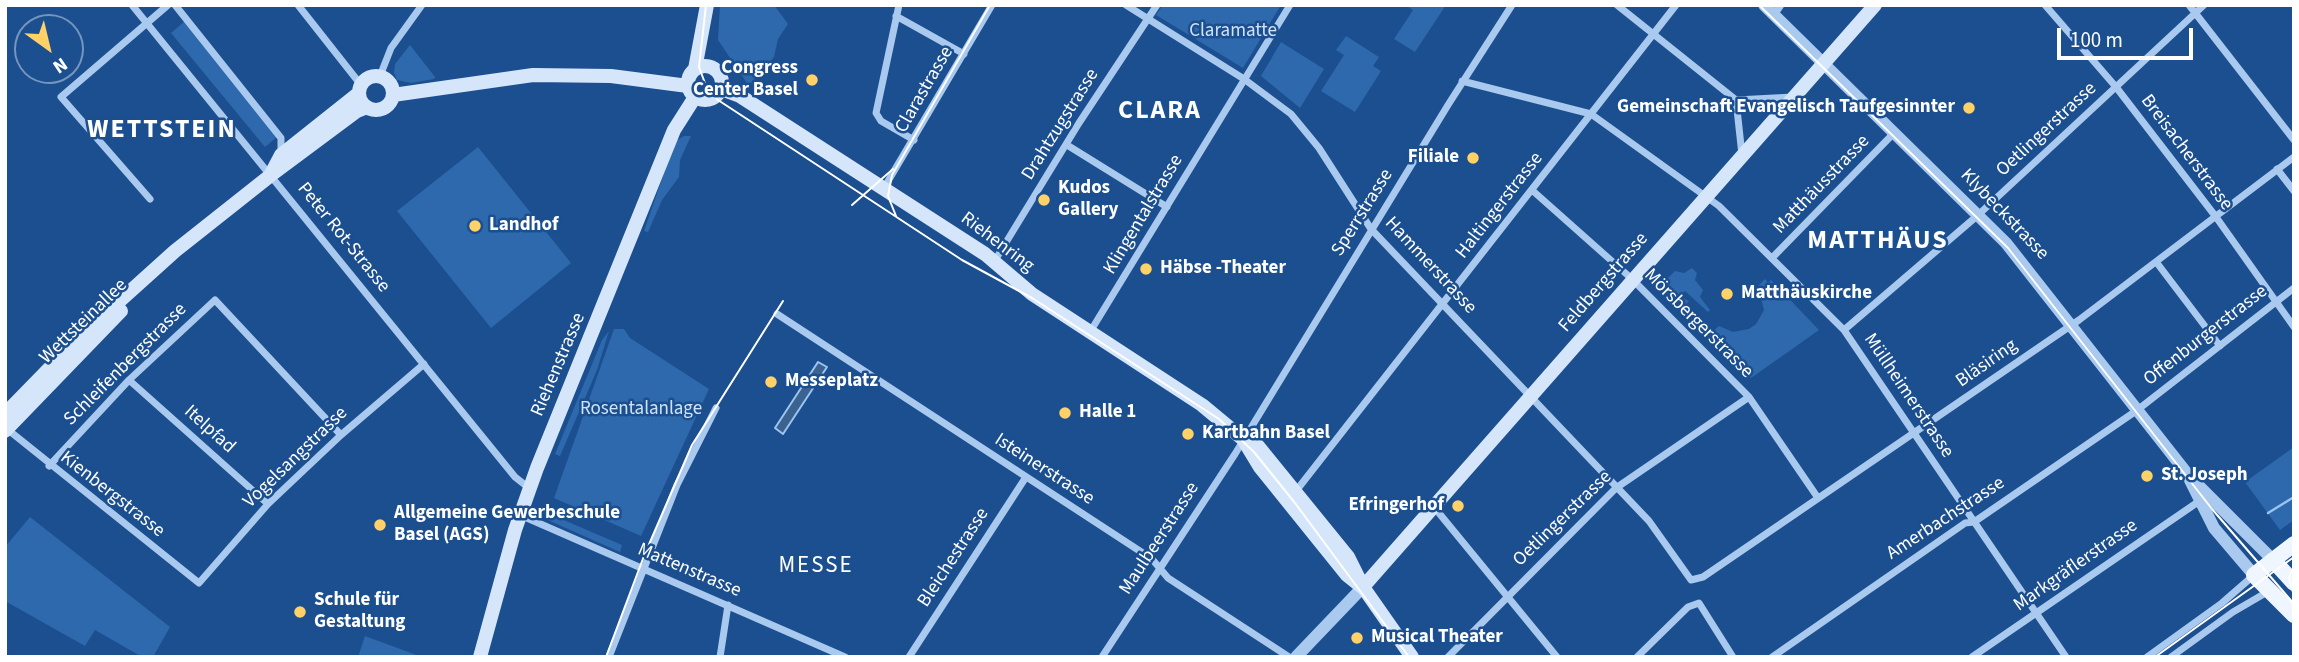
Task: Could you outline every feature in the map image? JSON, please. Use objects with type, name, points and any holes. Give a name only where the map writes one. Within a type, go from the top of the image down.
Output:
[{"type":"main road","points":[[692,91],[689,77],[695,69],[707,5]]},
{"type":"main road","name":"Feldbergstrasse","points":[[1363,587],[1875,5]]},
{"type":"main road","points":[[380,76],[390,82],[393,95],[533,75],[611,76],[692,91],[710,99],[720,89],[721,80],[700,44]]},
{"type":"main road","points":[[695,69],[709,67],[717,72]]},
{"type":"main road","name":"Wettsteinallee","points":[[271,175],[281,155],[360,89],[369,78],[380,76]]},
{"type":"main road","points":[[360,89],[366,107]]},
{"type":"main road","name":"Riehenring","points":[[720,89],[740,96],[994,262],[1032,294],[1202,405],[1243,439],[1256,445],[1348,557],[1363,587],[1412,657]]},
{"type":"main road","name":"Riehenstrasse","points":[[481,657],[520,515],[692,91]]},
{"type":"main road","name":"Wettsteinallee","points":[[6,425],[178,258],[191,240],[271,175],[357,111],[366,107],[383,109],[393,95]]},
{"type":"main road","name":"Riehenring","points":[[1243,439],[1267,476],[1347,575],[1363,587]]},
{"type":"main road","points":[[2254,575],[2294,544]]},
{"type":"main road","name":"Klybeckstrasse","points":[[2273,560],[2292,578]]},
{"type":"main road","name":"Klybeckstrasse","points":[[2254,575],[2294,615]]},
{"type":"main road","points":[[2269,591],[2292,578]]},
{"type":"street","name":"Peter Rot-Strasse","points":[[132,5],[515,477],[530,489]]},
{"type":"street","points":[[150,199],[61,97],[168,5]]},
{"type":"street","points":[[175,5],[281,138],[281,155]]},
{"type":"street","points":[[298,5],[360,89]]},
{"type":"street","points":[[380,76],[391,48],[422,5]]},
{"type":"street","points":[[898,5],[876,113],[881,121],[914,140]]},
{"type":"street","name":"Clarastrasse","points":[[883,190],[992,5]]},
{"type":"street","name":"Hammerstrasse","points":[[1126,5],[1244,79],[1291,114],[1319,148],[1371,229],[1649,521],[1688,578]]},
{"type":"street","name":"Drahtzugstrasse","points":[[994,262],[1157,5]]},
{"type":"street","name":"Klingentalstrasse","points":[[1090,332],[1290,5]]},
{"type":"street","name":"Sperrstrasse","points":[[1243,439],[1462,81],[1513,5]]},
{"type":"street","points":[[1616,5],[1736,100],[1794,97]]},
{"type":"street","name":"Haltingerstrasse","points":[[1296,491],[1676,5]]},
{"type":"street","name":"Klybeckstrasse","points":[[1764,5],[1778,10],[1823,64],[2015,253],[2189,476],[2273,560]]},
{"type":"street","name":"Breisacherstrasse","points":[[2045,5],[2116,88],[2216,217],[2294,327]]},
{"type":"street","points":[[2189,5],[2294,140]]},
{"type":"street","name":"Oetlingerstrasse","points":[[1844,330],[1978,215],[2204,5]]},
{"type":"street","points":[[896,16],[964,54]]},
{"type":"street","name":"Müllheimerstrasse","points":[[1462,81],[1591,114],[1706,196],[1772,258],[1844,330],[2066,657]]},
{"type":"street","points":[[1736,100],[1742,155]]},
{"type":"street","name":"Matthäusstrasse","points":[[1772,258],[1894,134]]},
{"type":"street","points":[[1067,145],[1167,207]]},
{"type":"street","name":"Bläsiring","points":[[1688,578],[1703,577],[2072,325],[2294,157]]},
{"type":"street","points":[[2277,169],[2294,191]]},
{"type":"street","name":"Mörsbergerstrasse","points":[[1533,191],[1632,279],[1749,397],[1818,498]]},
{"type":"street","points":[[2157,263],[2220,346]]},
{"type":"street","name":"Offenburgerstrasse","points":[[2138,409],[2294,288]]},
{"type":"street","name":"Schleifenbergstrasse","points":[[49,466],[129,380],[215,300],[341,435]]},
{"type":"street","name":"Isteinerstrasse","points":[[777,314],[1152,559],[1168,578],[1289,657]]},
{"type":"street","name":"Vogelsangstrasse","points":[[199,583],[268,504],[341,435],[424,364]]},
{"type":"street","name":"Itelpfad","points":[[129,380],[268,504]]},
{"type":"street","name":"Oetlingerstrasse","points":[[1448,657],[1616,488],[1749,397]]},
{"type":"street","points":[[609,657],[642,568],[690,456],[716,408]]},
{"type":"street","name":"Amerbachstrasse","points":[[1772,657],[1965,523],[1974,522],[2138,409]]},
{"type":"street","name":"Kienbergstrasse","points":[[6,425],[49,466],[199,583]]},
{"type":"street","name":"Maulbeerstrasse","points":[[1102,657],[1243,439]]},
{"type":"street","name":"Klybeckstrasse","points":[[2189,476],[2198,502],[2221,539],[2254,575]]},
{"type":"street","name":"Bleichestrasse","points":[[909,657],[1026,477]]},
{"type":"street","name":"Markgräflerstrasse","points":[[1972,657],[2198,502]]},
{"type":"street","points":[[1434,507],[1557,657]]},
{"type":"street","name":"Mattenstrasse","points":[[520,515],[845,657]]},
{"type":"street","points":[[2147,657],[2222,603],[2254,575]]},
{"type":"street","points":[[1296,657],[1363,587]]},
{"type":"street","points":[[2171,657],[2233,612],[2269,591]]},
{"type":"street","points":[[720,657],[729,605]]},
{"type":"street","points":[[1637,657],[1691,605],[1703,606],[1733,657]]},
{"type":"green space","points":[[720,5],[774,5],[788,24],[778,39],[774,57],[749,86],[718,40]]},
{"type":"green space","name":"Claramatte","points":[[1163,5],[1281,5],[1243,68],[1156,15]]},
{"type":"green space","points":[[1405,5],[1446,5],[1415,52],[1394,39],[1413,10]]},
{"type":"green space","points":[[185,21],[277,137],[265,147],[171,33]]},
{"type":"green space","points":[[1346,36],[1379,57],[1373,66],[1381,71],[1355,112],[1321,91],[1344,55],[1336,50]]},
{"type":"green space","points":[[1281,42],[1324,69],[1300,108],[1261,76]]},
{"type":"green space","points":[[410,45],[434,79],[411,83],[397,80],[394,73],[395,64]]},
{"type":"green space","points":[[691,136],[680,160],[679,177],[662,200],[648,232],[644,231],[677,140]]},
{"type":"green space","name":"Landhof","points":[[478,147],[571,263],[491,328],[397,211]]},
{"type":"green space","points":[[1692,268],[1697,273],[1695,280],[1703,290],[1700,297],[1710,310],[1708,312],[1685,291],[1681,297],[1689,301],[1682,308],[1660,286],[1675,271],[1684,273]]},
{"type":"green space","points":[[1765,279],[1768,283],[1771,280],[1819,330],[1751,378],[1709,335],[1719,326],[1733,332],[1749,329],[1756,324],[1764,310],[1758,286]]},
{"type":"green space","name":"Rosentalanlage","points":[[614,329],[624,329],[630,338],[709,389],[641,536],[554,498]]},
{"type":"green space","points":[[609,331],[597,370],[560,456],[555,454],[602,340]]},
{"type":"green space","points":[[2294,447],[2294,520],[2280,530],[2245,482]]},
{"type":"green space","points":[[545,512],[622,545],[620,552],[543,518]]},
{"type":"green space","points":[[30,517],[170,627],[153,657],[142,657],[95,630],[85,646],[5,601],[5,547]]},
{"type":"green space","points":[[365,636],[422,657],[358,657]]},
{"type":"shaded area","points":[[818,362],[827,367],[783,434],[775,428]]},
{"type":"waterway","points":[[2268,513],[2294,497]]},
{"type":"tram line","points":[[706,5],[699,67],[706,86],[718,100],[962,260],[1032,298],[1219,419],[1254,452],[1295,503],[1409,657]]},
{"type":"tram line","points":[[896,216],[888,196],[892,175],[990,5]]},
{"type":"tram line","points":[[1759,5],[2008,248],[2212,509],[2294,604]]},
{"type":"tram line","points":[[852,205],[893,169]]},
{"type":"tram line","points":[[606,657],[644,556],[692,445],[783,301]]},
{"type":"tram line","points":[[2155,657],[2294,557]]},
{"type":"tram line","points":[[2294,566],[2289,578],[2294,596]]},
{"type":"place","name":"Congress Center Basel","points":[[812,80]]},
{"type":"place","name":"Gemeinschaft Evangelisch Taufgesinnter","points":[[1969,108]]},
{"type":"place","name":"Filiale","points":[[1473,158]]},
{"type":"place","name":"Kudos Gallery","points":[[1044,200]]},
{"type":"place","name":"Landhof","points":[[475,226]]},
{"type":"place","name":"Häbse -Theater","points":[[1146,269]]},
{"type":"place","name":"Matthäuskirche","points":[[1727,294]]},
{"type":"place","name":"Messeplatz","points":[[771,382]]},
{"type":"place","name":"Halle 1","points":[[1065,413]]},
{"type":"place","name":"Kartbahn Basel","points":[[1188,434]]},
{"type":"place","name":"St. Joseph","points":[[2147,476]]},
{"type":"place","name":"Efringerhof","points":[[1458,506]]},
{"type":"place","name":"Allgemeine Gewerbeschule Basel (AGS)","points":[[380,525]]},
{"type":"place","name":"Schule für Gestaltung","points":[[300,612]]},
{"type":"place","name":"Musical Theater","points":[[1357,638]]},
{"type":"district","name":"CLARA","points":[[1160,112]]},
{"type":"district","name":"WETTSTEIN","points":[[162,131]]},
{"type":"district","name":"MATTHÄUS","points":[[1878,242]]},
{"type":"district","name":"MESSE","points":[[816,567]]}]
